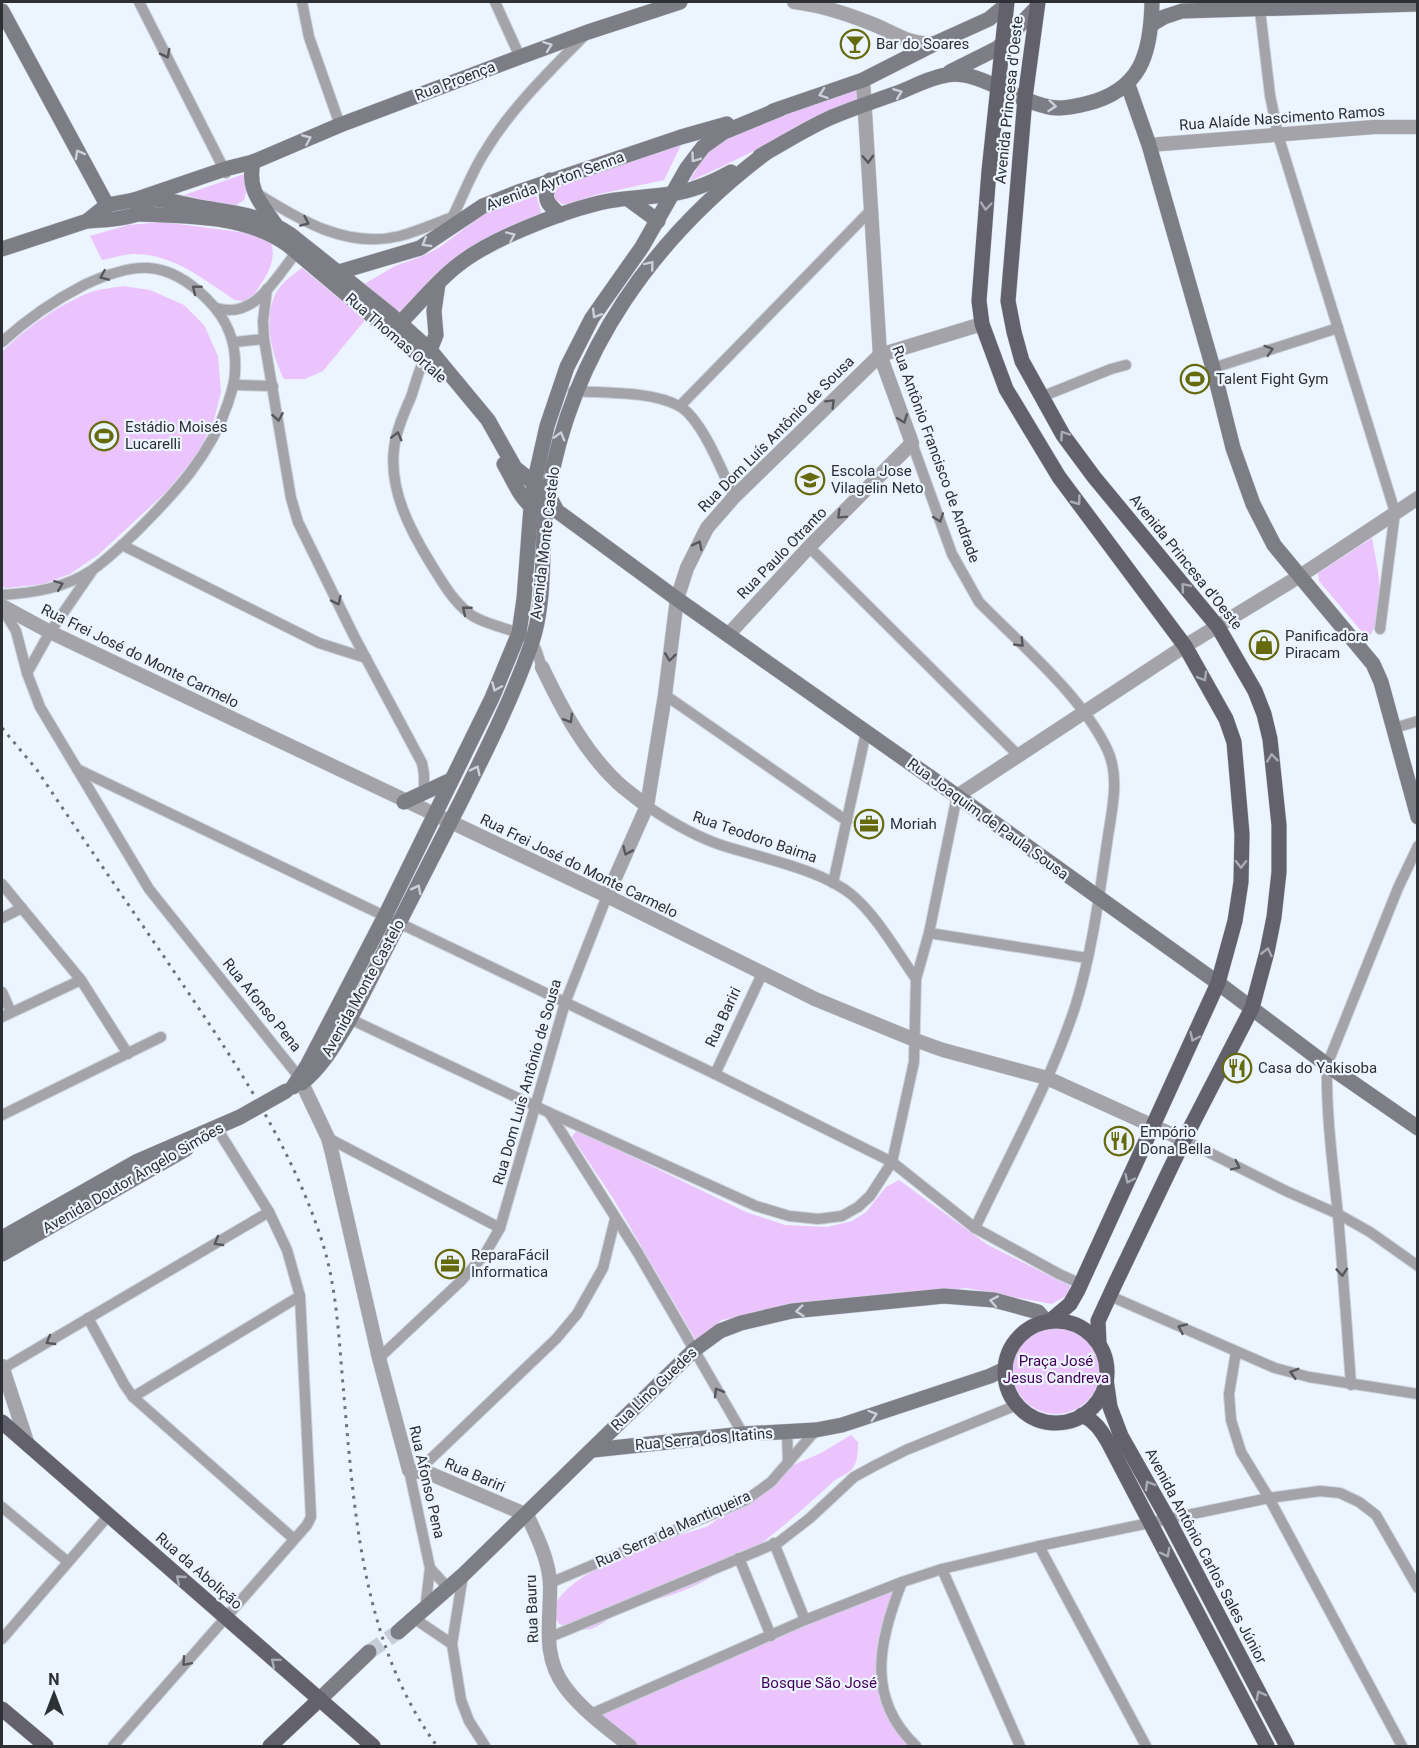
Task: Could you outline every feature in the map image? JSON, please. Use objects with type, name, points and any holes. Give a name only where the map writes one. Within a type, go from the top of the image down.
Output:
[{"type":"main road","name":"Rua Proença","points":[[2,249],[87,221],[107,220],[228,170],[520,57],[680,2]]},
{"type":"main road","points":[[945,75],[965,74],[1044,106],[1071,108],[1097,101],[1128,85],[1137,72],[1146,52],[1152,24],[1152,2]]},
{"type":"main road","name":"Avenida Ayrton Senna","points":[[339,272],[420,248],[454,220],[550,180],[780,109],[863,80],[989,19],[1007,3]]},
{"type":"main road","name":"Avenida Princesa d'Oeste","points":[[1007,3],[993,123],[979,301],[982,324],[1006,389],[1059,477],[1185,646],[1226,719],[1234,742],[1242,834],[1241,882],[1235,921],[1218,983],[1081,1284],[1070,1304],[1048,1321]]},
{"type":"main road","points":[[400,323],[455,267],[471,254],[560,215],[596,203],[673,194],[708,183],[815,125],[945,75],[990,54],[1002,45],[1038,4]]},
{"type":"main road","name":"Avenida Princesa d'Oeste","points":[[1038,4],[1025,98],[1008,301],[1022,361],[1063,435],[1094,477],[1218,627],[1255,692],[1264,714],[1270,739],[1280,825],[1279,872],[1274,917],[1252,1008],[1184,1140],[1098,1321],[1099,1344]]},
{"type":"main road","points":[[1152,24],[1182,11],[1259,5],[1418,4]]},
{"type":"main road","points":[[2,10],[107,205]]},
{"type":"main road","points":[[1128,85],[1149,145],[1213,368],[1233,448],[1253,504],[1274,544],[1373,664],[1381,682],[1418,817]]},
{"type":"main road","name":"Avenida Ayrton Senna","points":[[673,194],[687,168],[709,141],[724,132],[780,109]]},
{"type":"main road","points":[[993,123],[1001,118],[1009,117],[1023,126]]},
{"type":"main road","name":"Avenida Monte Castelo","points":[[226,1124],[315,1072],[350,1018],[502,719],[532,642],[551,512],[548,494],[563,424],[603,333],[632,288],[656,257],[700,208],[731,179],[767,152]]},
{"type":"main road","points":[[253,162],[250,177],[255,193],[275,224]]},
{"type":"main road","name":"Rua Proença","points":[[87,221],[107,205],[137,207],[167,200],[228,170]]},
{"type":"main road","points":[[550,180],[546,198],[560,215]]},
{"type":"main road","points":[[237,213],[255,193]]},
{"type":"main road","name":"Avenida Monte Castelo","points":[[295,1084],[307,1066],[384,916],[492,698],[519,633],[534,484],[558,389],[592,318],[658,221],[673,194]]},
{"type":"main road","points":[[628,199],[658,221]]},
{"type":"main road","name":"Rua Thomas Ortale","points":[[167,200],[237,213],[275,224],[339,272],[400,323],[488,420],[515,468],[548,494]]},
{"type":"main road","name":"Rua Thomas Ortale","points":[[137,207],[233,223],[267,232],[279,239],[427,355],[480,421],[531,507]]},
{"type":"main road","points":[[427,355],[436,335],[434,311],[438,284]]},
{"type":"main road","points":[[531,507],[551,512]]},
{"type":"main road","name":"Rua Joaquim de Paula Sousa","points":[[551,512],[957,796],[1218,983],[1327,1065],[1418,1128]]},
{"type":"main road","points":[[404,802],[451,780]]},
{"type":"main road","name":"Avenida Doutor Ângelo Simões","points":[[2,1238],[136,1162],[226,1124]]},
{"type":"main road","name":"Avenida Doutor Ângelo Simões","points":[[2,1254],[226,1124]]},
{"type":"main road","name":"Rua Lino Guedes","points":[[398,1632],[420,1615],[527,1515],[694,1350],[720,1331],[741,1323],[792,1311],[944,1296],[994,1300],[1038,1312],[1048,1321]]},
{"type":"main road","points":[[1048,1321],[1064,1322],[1089,1333],[1099,1344],[1105,1361],[1106,1379],[1102,1393],[1094,1406],[1082,1415],[1069,1421],[1041,1420],[1028,1414],[1017,1405],[1009,1393],[1005,1379],[1008,1354],[1020,1335],[1029,1328],[1048,1321]]},
{"type":"main road","points":[[816,1430],[843,1425],[871,1416],[1005,1369]]},
{"type":"main road","name":"Avenida Antônio Carlos Sales Júnior","points":[[1106,1379],[1110,1407],[1121,1436],[1287,1746]]},
{"type":"main road","points":[[630,1413],[625,1433],[626,1441],[631,1446]]},
{"type":"main road","points":[[1082,1415],[1091,1419],[1100,1428],[1267,1746]]},
{"type":"main road","name":"Rua da Abolição","points":[[2,1422],[373,1746]]},
{"type":"main road","name":"Rua Serra dos Itatins","points":[[593,1450],[743,1434],[816,1430]]},
{"type":"main road","points":[[270,1746],[369,1652]]},
{"type":"main road","points":[[2,1709],[46,1746]]},
{"type":"street","points":[[139,2],[228,170]]},
{"type":"street","points":[[302,2],[309,37],[340,126]]},
{"type":"street","points":[[495,2],[520,57]]},
{"type":"street","points":[[794,2],[810,3],[858,18],[915,43],[936,43]]},
{"type":"street","points":[[1259,5],[1270,95],[1278,135],[1395,512],[1380,629]]},
{"type":"street","points":[[255,193],[300,220],[328,231],[356,238],[376,239],[400,236],[454,220],[474,170],[487,147],[524,98],[588,32]]},
{"type":"street","points":[[892,66],[901,47],[897,35]]},
{"type":"street","name":"Rua Antônio Francisco de Andrade","points":[[863,80],[880,355],[952,554],[979,602],[1085,711],[1107,750],[1112,763],[1114,781],[1099,899],[1076,1004],[1047,1078],[975,1228]]},
{"type":"street","name":"Rua Alaíde Nascimento Ramos","points":[[1149,145],[1374,127],[1418,127]]},
{"type":"street","points":[[680,406],[871,210]]},
{"type":"street","points":[[216,308],[234,310],[246,308],[267,289],[296,253],[313,252]]},
{"type":"street","points":[[2,342],[28,318],[56,299],[104,275],[121,269],[138,267],[160,269],[180,277],[198,289],[216,308],[235,342],[234,385],[223,419],[211,444],[194,469],[159,509],[92,571],[50,632],[27,673]]},
{"type":"street","points":[[267,289],[263,321],[264,339],[291,498],[298,522],[422,763],[424,793]]},
{"type":"street","name":"Rua Dom Luís Antônio de Sousa","points":[[379,1358],[461,1281],[485,1254],[500,1228],[565,1003],[607,896],[647,806],[665,695],[677,599],[687,568],[706,528],[734,497],[880,355],[982,324]]},
{"type":"street","points":[[1213,368],[1338,328]]},
{"type":"street","points":[[235,342],[264,339]]},
{"type":"street","points":[[427,355],[398,430],[394,449],[394,471],[403,510],[424,552],[458,604],[484,623],[519,633],[532,642],[542,667]]},
{"type":"street","points":[[1041,397],[1126,365]]},
{"type":"street","points":[[234,385],[273,386]]},
{"type":"street","points":[[558,389],[650,397],[680,406],[692,418],[705,438],[734,497]]},
{"type":"street","name":"Rua Paulo Otranto","points":[[728,635],[809,547],[912,443]]},
{"type":"street","points":[[350,1018],[536,1107],[756,1206],[789,1216],[818,1219],[842,1216],[858,1207],[870,1196],[892,1162],[910,1084],[915,1040],[916,979],[929,933],[957,796],[1185,646],[1300,576],[1418,498]]},
{"type":"street","points":[[122,545],[319,643],[366,658]]},
{"type":"street","points":[[809,547],[1018,755]]},
{"type":"street","points":[[2,595],[43,591],[58,587],[92,571]]},
{"type":"street","name":"Rua Frei José do Monte Carmelo","points":[[2,607],[404,802],[607,896],[815,999],[943,1050],[1047,1078],[1184,1140]]},
{"type":"street","name":"Rua Afonso Pena","points":[[2,607],[16,631],[27,673],[40,707],[149,889],[295,1084],[328,1138],[379,1358],[413,1471],[430,1568],[420,1615]]},
{"type":"street","name":"Rua Teodoro Baima","points":[[542,667],[572,724],[600,764],[618,783],[647,806],[684,830],[723,846],[783,863],[833,883],[851,894],[866,908],[916,979]]},
{"type":"street","points":[[665,695],[847,821]]},
{"type":"street","points":[[1394,728],[1418,721]]},
{"type":"street","points":[[833,883],[866,732]]},
{"type":"street","points":[[77,769],[715,1074],[892,1162],[975,1228],[1081,1284]]},
{"type":"street","points":[[1351,1385],[1326,1095],[1327,1065],[1398,888],[1418,846]]},
{"type":"street","points":[[2,884],[81,980],[128,1054]]},
{"type":"street","points":[[2,918],[22,908]]},
{"type":"street","points":[[929,933],[1087,958]]},
{"type":"street","name":"Rua Bariri","points":[[715,1074],[762,974]]},
{"type":"street","points":[[2,992],[6,1015],[81,980]]},
{"type":"street","points":[[2,1115],[161,1037]]},
{"type":"street","points":[[550,1113],[743,1434]]},
{"type":"street","points":[[112,1746],[310,1521],[300,1296],[287,1250],[226,1124]]},
{"type":"street","points":[[328,1138],[500,1228]]},
{"type":"street","points":[[1184,1140],[1338,1214],[1370,1232],[1418,1266]]},
{"type":"street","points":[[28,1445],[2,1368],[269,1212]]},
{"type":"street","points":[[413,1471],[555,1338],[577,1314],[603,1268],[615,1219]]},
{"type":"street","points":[[133,1397],[300,1296]]},
{"type":"street","points":[[1110,1296],[1275,1368],[1351,1385],[1418,1394]]},
{"type":"street","points":[[88,1318],[133,1397],[294,1539]]},
{"type":"street","points":[[1236,1352],[1228,1394],[1231,1420],[1241,1452],[1269,1498],[1402,1746]]},
{"type":"street","points":[[548,1638],[774,1544],[810,1518],[854,1477],[906,1450],[1017,1405]]},
{"type":"street","name":"Rua Serra da Mantiqueira","points":[[550,1583],[746,1500],[771,1482],[816,1430]]},
{"type":"street","points":[[787,1431],[788,1464]]},
{"type":"street","name":"Rua Bariri","points":[[413,1471],[440,1478],[527,1515]]},
{"type":"street","points":[[591,1714],[805,1620],[942,1569],[1039,1546],[1269,1498],[1320,1491],[1340,1493],[1359,1502],[1376,1515],[1418,1588]]},
{"type":"street","points":[[2,1507],[68,1562]]},
{"type":"street","name":"Rua Bauru","points":[[527,1515],[546,1562],[550,1583],[548,1638],[551,1656],[564,1686],[591,1714],[630,1746]]},
{"type":"street","points":[[2,1639],[108,1516]]},
{"type":"street","points":[[774,1544],[805,1620]]},
{"type":"street","points":[[1039,1546],[1146,1746]]},
{"type":"street","points":[[739,1558],[771,1636]]},
{"type":"street","name":"Rua Afonso Pena","points":[[430,1568],[448,1589]]},
{"type":"street","points":[[942,1569],[1020,1746]]},
{"type":"street","points":[[463,1575],[452,1644],[460,1700],[469,1721],[485,1746]]},
{"type":"street","points":[[902,1582],[888,1617],[883,1639],[882,1683],[893,1715],[904,1735],[916,1746]]},
{"type":"street","points":[[420,1615],[452,1644]]},
{"type":"green space","points":[[853,90],[858,92],[858,99],[690,181],[701,160],[716,144],[734,132]]},
{"type":"green space","points":[[683,141],[664,180],[595,195],[570,204],[562,204],[555,199],[556,186]]},
{"type":"green space","points":[[244,174],[247,189],[244,200],[235,206],[226,206],[184,195]]},
{"type":"green space","points":[[536,195],[542,215],[487,240],[402,315],[364,284],[395,266],[440,247],[484,214]]},
{"type":"green space","points":[[163,222],[255,234],[271,242],[273,257],[271,265],[251,299],[235,300],[176,263],[163,258],[135,254],[102,260],[90,236],[128,225]]},
{"type":"green space","points":[[302,268],[365,320],[323,371],[305,379],[284,379],[270,338],[271,305],[277,291]]},
{"type":"green space","name":"Estádio Moisés Lucarelli","points":[[123,286],[150,290],[184,305],[204,325],[218,356],[221,392],[214,420],[198,453],[166,492],[98,555],[70,574],[43,584],[2,587],[2,352],[21,334],[67,303],[91,292]]},
{"type":"green space","points":[[1372,538],[1379,577],[1380,603],[1374,628],[1368,639],[1319,581],[1318,573]]},
{"type":"green space","points":[[577,1130],[746,1212],[785,1225],[827,1227],[852,1221],[866,1212],[886,1187],[899,1180],[988,1245],[1070,1286],[1069,1294],[1052,1304],[966,1288],[782,1308],[722,1320],[696,1340],[613,1198],[572,1137]]},
{"type":"green space","name":"Praça José Jesus Candreva","points":[[1056,1326],[1081,1333],[1093,1345],[1100,1370],[1093,1395],[1081,1407],[1056,1414],[1031,1407],[1019,1395],[1012,1370],[1019,1345],[1031,1333]]},
{"type":"green space","points":[[851,1435],[858,1442],[857,1458],[853,1468],[834,1481],[749,1553],[712,1577],[674,1594],[628,1609],[591,1629],[579,1629],[559,1624],[551,1610],[572,1585],[591,1572],[641,1546],[708,1526],[791,1466],[821,1453]]},
{"type":"green space","name":"Bosque São José","points":[[902,1582],[883,1639],[887,1700],[916,1746],[630,1746],[591,1714]]},
{"type":"tunnel","points":[[369,1652],[398,1632]]},
{"type":"railway","points":[[2,728],[37,770],[216,1034],[259,1103],[296,1175],[325,1251],[332,1284],[358,1526],[377,1619],[392,1663],[412,1706],[437,1746]]},
{"type":"place","name":"Bar do Soares","points":[[855,44]]},
{"type":"place","name":"Talent Fight Gym","points":[[1195,379]]},
{"type":"place","name":"Estádio Moisés Lucarelli","points":[[104,436]]},
{"type":"place","name":"Escola Jose Vilagelin Neto","points":[[810,480]]},
{"type":"place","name":"Panificadora Piracam","points":[[1264,645]]},
{"type":"place","name":"Moriah","points":[[869,824]]},
{"type":"place","name":"Casa do Yakisoba","points":[[1237,1068]]},
{"type":"place","name":"Empório Dona Bella","points":[[1119,1141]]},
{"type":"place","name":"ReparaFácil Informatica","points":[[450,1264]]}]
